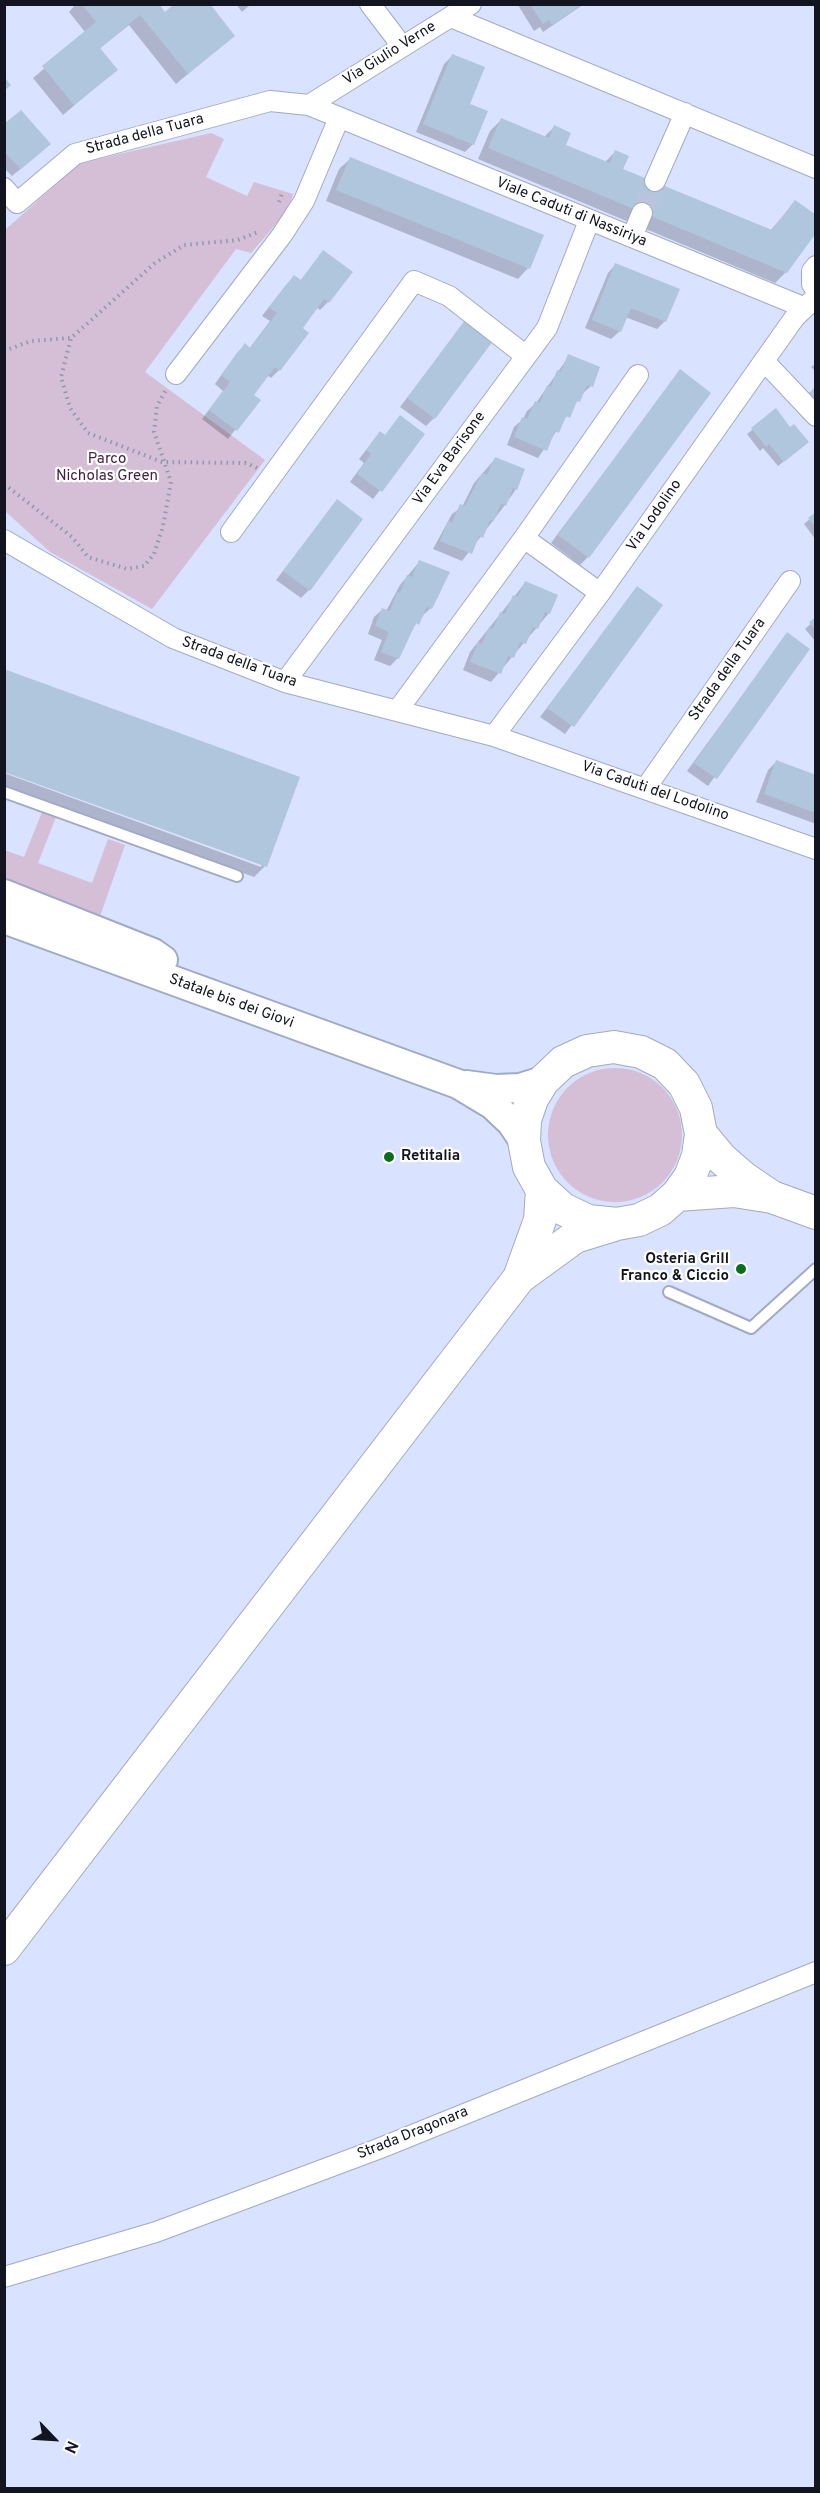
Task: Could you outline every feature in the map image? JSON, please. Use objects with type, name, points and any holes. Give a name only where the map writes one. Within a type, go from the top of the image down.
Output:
[{"type":"main road","points":[[4,894],[153,953],[222,999]]},
{"type":"main road","name":"Statale bis dei Giovi","points":[[4,919],[18,929],[458,1084],[493,1105],[511,1122],[524,1141]]},
{"type":"main road","name":"Statale bis dei Giovi","points":[[614,1047],[641,1052],[664,1064],[684,1084],[696,1108],[701,1134],[698,1156],[690,1177],[677,1195],[660,1210],[639,1220],[617,1224],[588,1221],[563,1209],[542,1190],[529,1167],[524,1141],[525,1119],[532,1099],[543,1081],[563,1062],[587,1051],[614,1047]]},
{"type":"main road","name":"Statale bis dei Giovi","points":[[458,1084],[496,1089],[520,1088],[543,1081]]},
{"type":"main road","name":"Statale bis dei Giovi","points":[[701,1134],[736,1172],[772,1197]]},
{"type":"main road","points":[[519,1278],[540,1220],[542,1190]]},
{"type":"main road","name":"Statale bis dei Giovi","points":[[677,1195],[705,1191],[734,1191],[772,1197],[816,1213]]},
{"type":"main road","points":[[4,1949],[519,1278],[575,1237],[617,1224]]},
{"type":"street","points":[[370,4],[402,46]]},
{"type":"street","name":"Via Giulio Verne","points":[[309,105],[471,4]]},
{"type":"street","points":[[451,17],[816,168]]},
{"type":"street","name":"Strada della Tuara","points":[[4,188],[17,203],[75,154],[270,101],[309,105]]},
{"type":"street","name":"Viale Caduti di Nassiriya","points":[[309,105],[589,221],[809,302]]},
{"type":"street","points":[[655,181],[685,113]]},
{"type":"street","points":[[176,374],[304,201],[339,118]]},
{"type":"street","points":[[632,237],[642,213]]},
{"type":"street","name":"Via Eva Barisone","points":[[285,682],[547,328],[589,221]]},
{"type":"street","points":[[816,266],[812,271],[812,284],[816,290]]},
{"type":"street","points":[[231,532],[414,281],[449,296],[526,356]]},
{"type":"street","name":"Via Lodolino","points":[[494,736],[809,302]]},
{"type":"street","points":[[765,362],[816,416]]},
{"type":"street","points":[[397,711],[524,538],[638,375]]},
{"type":"street","points":[[524,538],[600,593]]},
{"type":"street","name":"Strada della Tuara","points":[[6,546],[173,638],[285,682],[494,736]]},
{"type":"street","name":"Strada della Tuara","points":[[645,789],[790,581]]},
{"type":"street","name":"Via Caduti del Lodolino","points":[[494,736],[816,849]]},
{"type":"street","name":"Strada Dragonara","points":[[4,2277],[156,2232],[378,2149],[816,1972]]},
{"type":"lane","points":[[4,792],[237,876]]},
{"type":"lane","points":[[669,1292],[751,1328],[816,1269]]},
{"type":"path","points":[[277,208],[283,191]]},
{"type":"path","points":[[258,469],[246,463],[162,462],[87,433],[70,408],[61,377],[70,338],[155,263],[184,245],[238,240],[257,233],[265,225]]},
{"type":"path","points":[[4,351],[31,341],[70,338]]},
{"type":"path","points":[[4,483],[72,537],[88,557],[127,569],[144,566],[154,554],[163,526],[171,482],[162,462],[154,432],[157,406],[176,374]]},
{"type":"green space","name":"Parco Nicholas Green","points":[[211,133],[224,139],[206,177],[247,196],[254,182],[293,194],[289,209],[251,253],[236,249],[145,372],[265,460],[152,609],[50,552],[5,511],[5,230],[80,163]]},
{"type":"green space","points":[[42,812],[56,817],[38,863],[92,883],[108,839],[125,845],[98,922],[5,890],[4,850],[24,857]]},
{"type":"green space","points":[[615,1068],[641,1073],[663,1087],[677,1109],[682,1135],[677,1161],[663,1183],[641,1197],[615,1202],[589,1197],[567,1183],[553,1161],[548,1135],[553,1109],[567,1087],[589,1073]]},
{"type":"building","points":[[82,4],[159,4],[165,12],[174,4],[210,4],[235,36],[188,74],[140,15],[100,48],[118,70],[74,105],[42,66],[96,22]]},
{"type":"building","points":[[530,4],[583,4],[552,25],[549,20],[543,24]]},
{"type":"building","points":[[452,54],[485,67],[470,104],[488,111],[474,145],[423,124]]},
{"type":"building","points":[[4,77],[11,85],[4,91]]},
{"type":"building","points":[[21,110],[51,144],[21,169],[4,152],[4,124]]},
{"type":"building","points":[[501,118],[549,138],[554,125],[571,133],[566,145],[610,163],[615,150],[629,156],[623,169],[772,230],[795,200],[816,215],[816,233],[787,273],[488,148]]},
{"type":"building","points":[[350,157],[544,235],[530,269],[336,190]]},
{"type":"building","points":[[323,250],[353,272],[329,303],[324,299],[303,328],[309,333],[280,371],[275,367],[254,395],[261,400],[237,431],[209,410],[230,382],[221,375],[245,343],[250,348],[277,313],[269,307],[294,275],[301,280]]},
{"type":"building","points":[[615,263],[680,289],[666,322],[631,308],[621,332],[592,320]]},
{"type":"building","points":[[465,320],[493,341],[435,419],[407,398]]},
{"type":"building","points":[[568,354],[600,367],[593,387],[587,385],[570,418],[566,416],[559,433],[555,431],[547,451],[514,437],[522,417],[527,419],[535,401],[540,403],[547,385],[551,387],[557,370],[561,372]]},
{"type":"building","points":[[680,369],[711,393],[589,558],[558,535]]},
{"type":"building","points":[[816,386],[816,400],[809,393]]},
{"type":"building","points":[[776,408],[790,427],[794,424],[809,442],[784,462],[769,444],[766,447],[751,428]]},
{"type":"building","points":[[400,415],[425,434],[382,492],[357,474],[371,454],[366,450],[380,431],[385,435]]},
{"type":"building","points":[[495,457],[525,469],[517,490],[513,488],[506,506],[501,503],[494,521],[490,520],[483,538],[479,536],[472,554],[440,541],[448,521],[452,523],[460,504],[465,506],[482,473],[487,475]]},
{"type":"building","points":[[337,499],[363,519],[310,591],[283,571]]},
{"type":"building","points":[[816,512],[816,528],[808,518]]},
{"type":"building","points":[[419,560],[450,572],[432,609],[427,607],[419,625],[416,623],[399,659],[381,652],[389,632],[375,626],[382,608],[390,611],[397,592],[400,593],[407,575],[412,577]]},
{"type":"building","points":[[525,581],[558,595],[550,614],[545,612],[538,629],[533,627],[526,644],[520,642],[514,658],[508,656],[501,674],[470,662],[478,642],[482,644],[489,627],[493,629],[500,612],[505,614],[513,595],[518,597]]},
{"type":"building","points":[[637,586],[663,605],[574,727],[547,708]]},
{"type":"building","points":[[816,617],[816,631],[809,622]]},
{"type":"building","points":[[787,632],[810,649],[717,779],[694,763]]},
{"type":"building","points":[[4,669],[300,777],[267,867],[4,772]]},
{"type":"building","points":[[776,760],[816,775],[816,813],[764,794]]},
{"type":"tunnel","points":[[642,213],[655,181]]},
{"type":"place","name":"Retitalia","points":[[389,1157]]},
{"type":"place","name":"Osteria Grill Franco & Ciccio","points":[[741,1269]]}]
